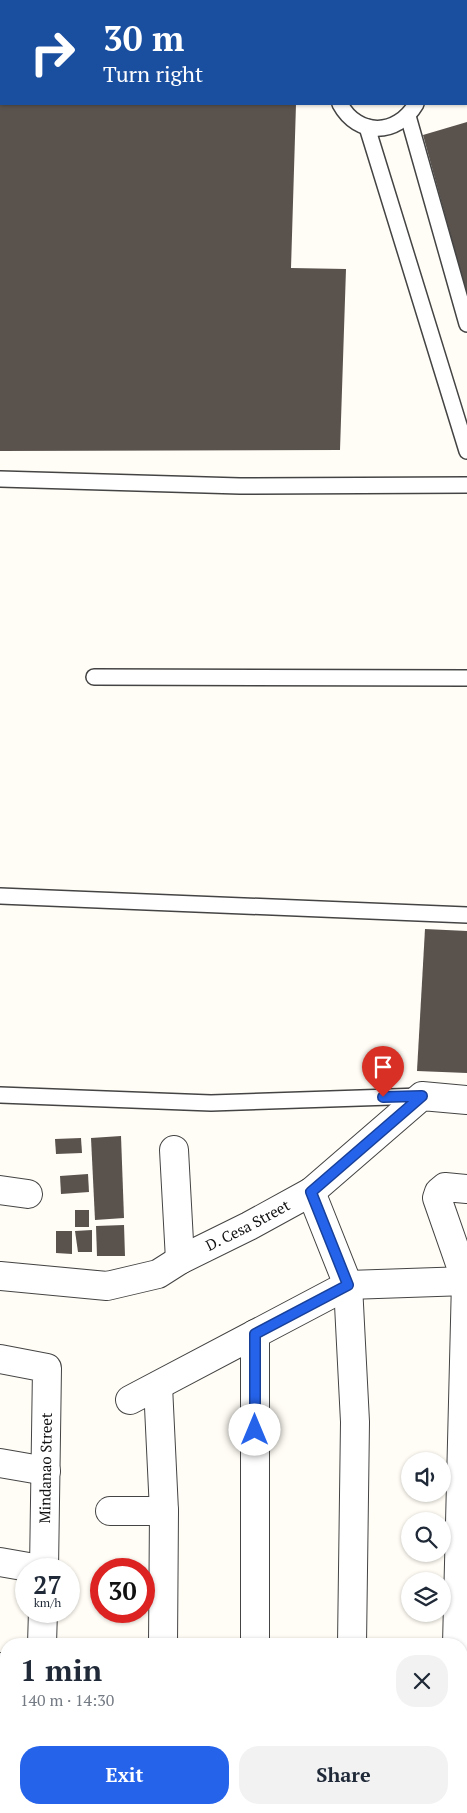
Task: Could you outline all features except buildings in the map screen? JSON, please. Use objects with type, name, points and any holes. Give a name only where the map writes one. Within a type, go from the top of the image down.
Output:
[{"type":"street","points":[[422,1096],[467,1100]]},
{"type":"street","name":"D. Cesa Street","points":[[0,1276],[107,1286],[158,1274],[180,1260],[249,1226],[311,1192],[422,1096]]},
{"type":"street","points":[[174,1150],[180,1260]]},
{"type":"street","points":[[458,1638],[466,1281],[437,1198],[439,1192],[445,1187],[467,1189]]},
{"type":"street","points":[[0,1190],[28,1194]]},
{"type":"street","points":[[311,1192],[348,1285],[355,1422],[352,1638]]},
{"type":"street","points":[[130,1400],[348,1285],[466,1281]]},
{"type":"street","points":[[255,1334],[256,1638]]},
{"type":"street","name":"Mindanao Street","points":[[0,1359],[46,1368],[44,1558]]},
{"type":"street","points":[[155,1591],[164,1511],[158,1386]]},
{"type":"street","points":[[0,1463],[46,1471]]},
{"type":"street","points":[[110,1511],[164,1511]]},
{"type":"street","points":[[0,1562],[15,1565]]},
{"type":"street","points":[[155,1605],[162,1638]]},
{"type":"street","points":[[42,1638],[43,1623]]},
{"type":"lane","points":[[341,105],[345,113],[355,122],[367,127],[378,128],[389,127],[399,122],[412,110],[467,324]]},
{"type":"lane","points":[[367,127],[467,451]]},
{"type":"lane","points":[[0,479],[240,486],[467,485]]},
{"type":"lane","points":[[94,677],[467,678]]},
{"type":"lane","points":[[0,896],[467,915]]},
{"type":"lane","points":[[0,1095],[211,1103],[422,1096]]},
{"type":"route","points":[[255,1430],[255,1334],[348,1285],[311,1192],[422,1096],[383,1097]]}]
